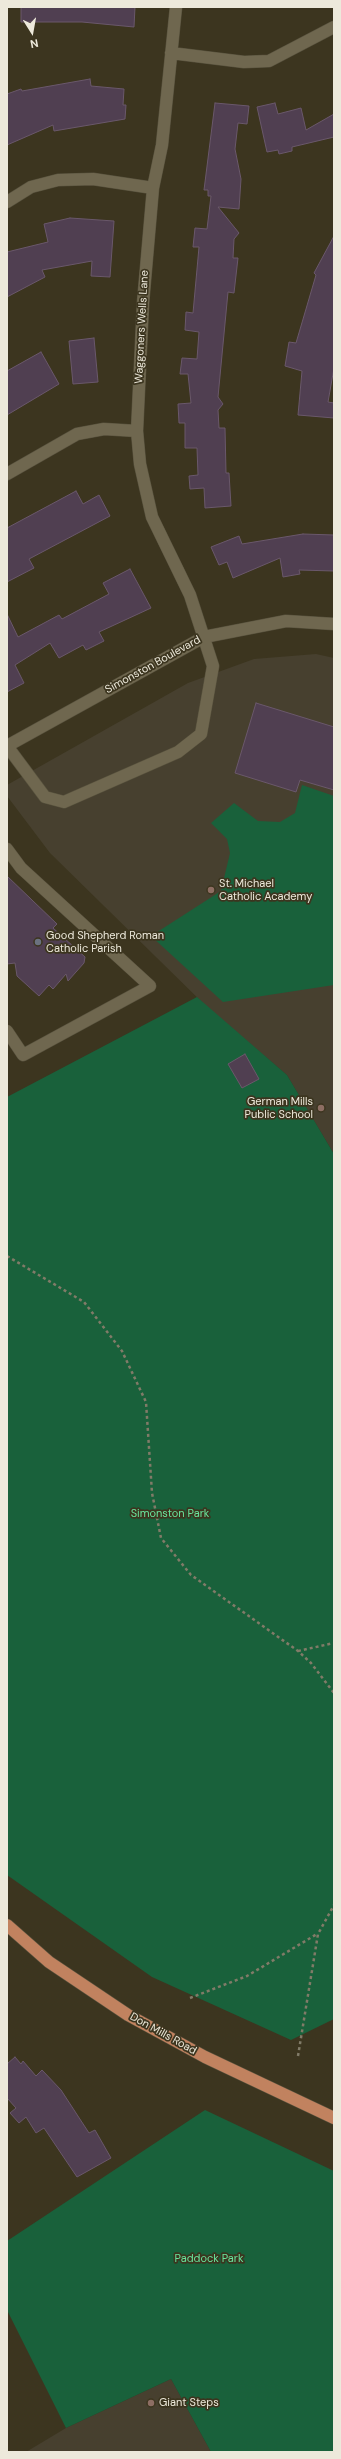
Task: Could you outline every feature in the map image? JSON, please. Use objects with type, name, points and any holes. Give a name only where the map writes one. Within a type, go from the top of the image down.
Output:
[{"type":"main road","name":"Don Mills Road","points":[[7,1925],[49,1962],[128,2015],[205,2057],[334,2118]]},
{"type":"street","name":"Waggoners Wells Lane","points":[[7,746],[45,797],[64,802],[178,752],[201,734],[213,666],[190,595],[152,517],[140,464],[137,431],[143,303],[153,188],[162,145],[176,7]]},
{"type":"street","points":[[171,53],[244,62],[269,61],[334,27]]},
{"type":"street","points":[[7,202],[31,187],[58,180],[93,179],[153,188]]},
{"type":"street","points":[[7,474],[77,434],[104,429],[137,431]]},
{"type":"street","name":"Simonston Boulevard","points":[[7,746],[204,637],[286,621],[334,624]]},
{"type":"street","points":[[7,849],[21,868],[150,986],[23,1055],[7,1031]]},
{"type":"path","points":[[7,1256],[84,1302],[122,1350],[146,1402],[152,1493],[161,1538],[191,1575],[298,1651],[311,1663],[334,1693]]},
{"type":"path","points":[[298,1651],[334,1642]]},
{"type":"path","points":[[298,2056],[318,1934],[334,1905]]},
{"type":"path","points":[[190,1998],[247,1976],[318,1934]]},
{"type":"shaded area","name":"St. Michael Catholic Academy","points":[[316,654],[334,658],[334,1154],[287,1075],[208,1008],[50,853],[7,796],[7,785],[188,683],[254,659]]},
{"type":"shaded area","name":"Giant Steps","points":[[171,2379],[211,2452],[26,2452],[66,2428]]},
{"type":"green space","points":[[302,785],[334,796],[334,985],[223,1002],[151,936],[221,891],[230,853],[227,839],[211,823],[234,803],[258,821],[280,822],[295,813]]},
{"type":"green space","name":"Simonston Park","points":[[197,997],[287,1075],[334,1154],[334,2019],[291,2040],[152,1977],[7,1875],[7,1097]]},
{"type":"green space","name":"Paddock Park","points":[[205,2110],[334,2171],[334,2452],[211,2452],[171,2379],[66,2428],[7,2310],[7,2241]]},
{"type":"building","points":[[21,7],[135,7],[134,27],[82,22],[21,22]]},
{"type":"building","points":[[90,79],[91,86],[124,89],[123,105],[126,105],[125,119],[54,131],[53,125],[7,145],[7,94],[21,89],[22,91]]},
{"type":"building","points":[[215,103],[249,106],[247,124],[238,123],[235,149],[241,179],[239,209],[218,207],[239,233],[234,239],[233,258],[238,258],[234,293],[228,292],[218,397],[223,404],[218,410],[219,428],[225,428],[226,473],[229,473],[231,506],[205,508],[204,488],[190,489],[189,476],[198,475],[197,448],[185,448],[185,423],[179,423],[178,404],[191,403],[188,374],[180,374],[182,358],[197,359],[199,332],[185,330],[186,312],[193,313],[199,247],[193,247],[195,228],[207,229],[211,196],[208,196],[208,190],[204,190]]},
{"type":"building","points":[[275,103],[278,114],[301,108],[306,130],[334,114],[334,137],[292,147],[292,151],[279,154],[278,150],[267,152],[257,107]]},
{"type":"building","points":[[70,218],[114,221],[110,277],[91,276],[92,261],[42,270],[45,277],[7,297],[7,252],[48,242],[44,224]]},
{"type":"building","points":[[334,236],[334,368],[328,402],[334,403],[334,418],[298,415],[302,371],[285,366],[289,342],[296,343],[316,275],[314,273]]},
{"type":"building","points":[[94,338],[98,382],[73,384],[69,341]]},
{"type":"building","points":[[41,352],[59,384],[7,415],[7,371]]},
{"type":"building","points":[[76,491],[83,504],[99,495],[110,516],[29,559],[34,568],[7,582],[7,528]]},
{"type":"building","points":[[303,534],[334,535],[334,571],[299,570],[300,574],[283,577],[280,558],[233,578],[227,562],[219,565],[211,547],[239,536],[242,544]]},
{"type":"building","points":[[130,569],[151,608],[99,632],[104,641],[86,650],[83,645],[59,658],[50,643],[15,665],[24,683],[7,692],[7,614],[18,637],[59,615],[62,619],[109,594],[103,583]]},
{"type":"building","points":[[256,703],[334,727],[334,790],[300,780],[296,792],[235,773]]},
{"type":"building","name":"Good Shepherd Roman Catholic Parish","points":[[7,876],[57,924],[53,928],[85,957],[84,963],[68,981],[66,974],[53,989],[49,985],[39,996],[17,976],[15,963],[7,964]]},
{"type":"building","points":[[245,1054],[259,1079],[242,1088],[228,1064]]},
{"type":"building","points":[[15,2057],[21,2064],[23,2061],[36,2076],[42,2070],[61,2090],[89,2133],[95,2130],[111,2158],[77,2177],[44,2128],[36,2133],[26,2117],[19,2123],[10,2113],[16,2108],[7,2098],[7,2064]]},
{"type":"place","name":"St. Michael Catholic Academy","points":[[211,890]]},
{"type":"place","name":"Good Shepherd Roman Catholic Parish","points":[[38,942]]},
{"type":"place","name":"German Mills Public School","points":[[321,1108]]},
{"type":"place","name":"Giant Steps","points":[[151,2403]]}]
